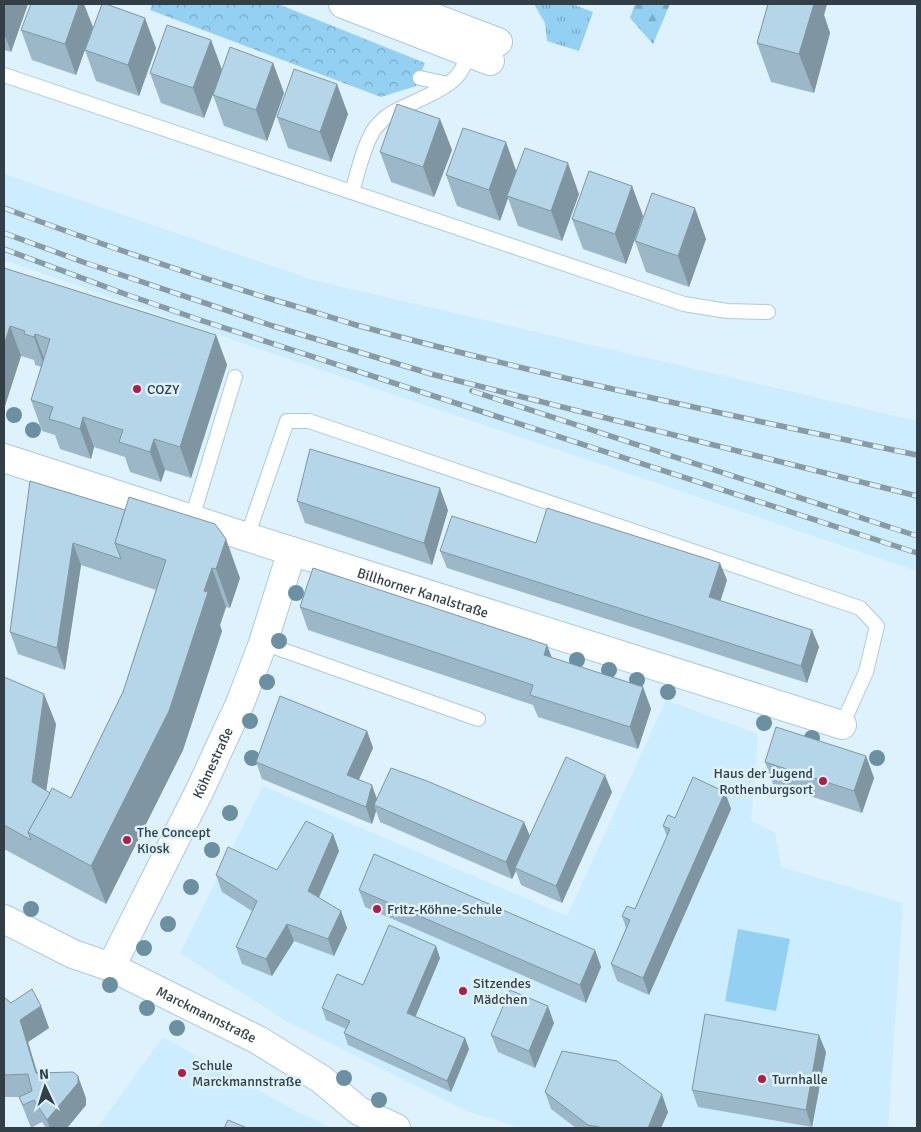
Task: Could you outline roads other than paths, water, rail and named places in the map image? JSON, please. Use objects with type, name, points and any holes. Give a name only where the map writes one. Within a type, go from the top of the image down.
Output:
[{"type":"street","points":[[342,4],[478,45]]},
{"type":"street","points":[[398,4],[478,45]]},
{"type":"street","name":"Billhorner Kanalstraße","points":[[4,458],[247,537],[842,725]]},
{"type":"street","name":"Köhnestraße","points":[[111,967],[200,790],[241,701],[263,643],[292,551]]},
{"type":"street","name":"Marckmannstraße","points":[[4,919],[72,954],[111,967],[258,1040],[322,1079],[359,1110],[396,1128]]},
{"type":"lane","points":[[352,192],[369,139],[375,128],[386,116],[448,84],[457,77],[478,45]]},
{"type":"lane","points":[[4,74],[684,304],[727,311],[768,312]]},
{"type":"lane","points":[[420,78],[448,84]]},
{"type":"lane","points":[[192,518],[235,377]]},
{"type":"lane","points":[[247,537],[287,422],[309,422],[860,608],[877,626],[866,672],[842,725]]},
{"type":"lane","points":[[263,643],[478,719]]},
{"type":"railway","points":[[4,208],[172,268],[356,325],[426,344],[706,410],[917,455]]},
{"type":"railway","points":[[4,233],[83,262],[273,326],[431,374],[917,496]]},
{"type":"railway","points":[[4,249],[203,321],[917,553]]},
{"type":"railway","points":[[472,391],[917,536]]},
{"type":"place","name":"COZY","points":[[137,389]]},
{"type":"place","name":"Haus der Jugend Rothenburgsort","points":[[823,781]]},
{"type":"place","name":"The Concept Kiosk","points":[[127,840]]},
{"type":"place","name":"Fritz-Köhne-Schule","points":[[377,909]]},
{"type":"place","name":"Sitzendes Mädchen","points":[[463,991]]},
{"type":"place","name":"Schule Marckmannstraße","points":[[182,1073]]},
{"type":"place","name":"Turnhalle","points":[[762,1079]]}]
